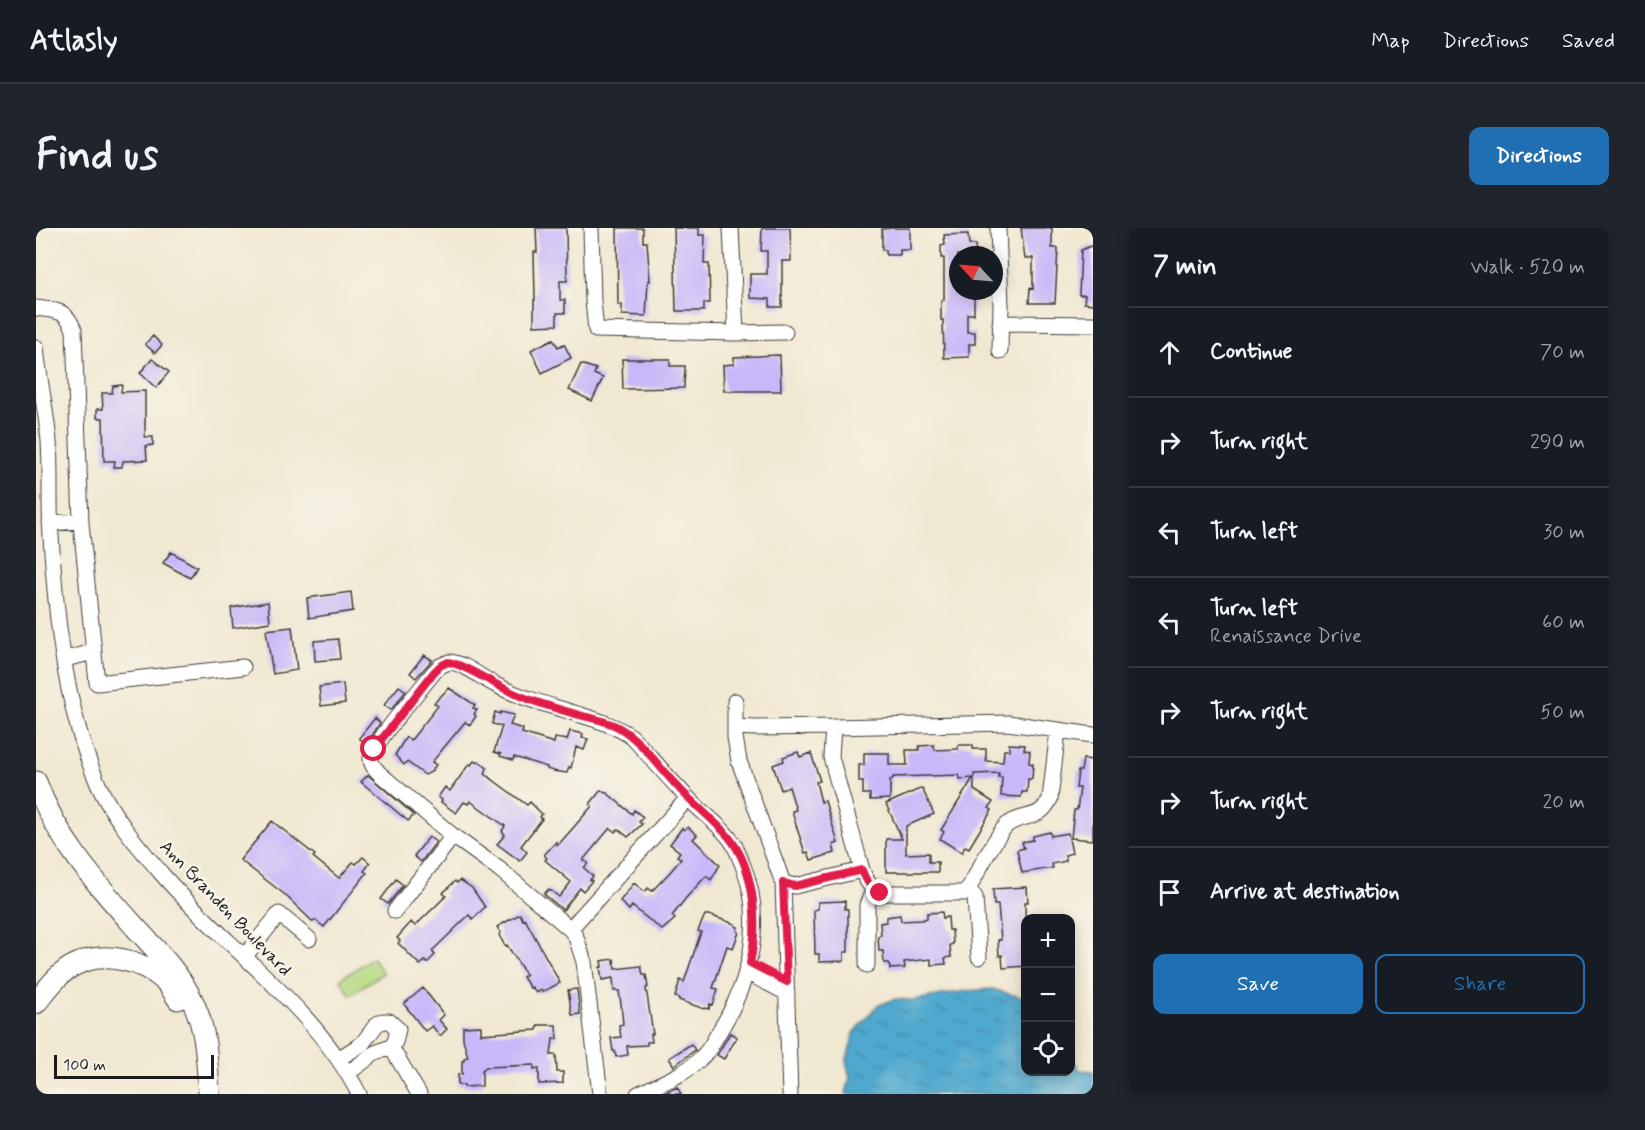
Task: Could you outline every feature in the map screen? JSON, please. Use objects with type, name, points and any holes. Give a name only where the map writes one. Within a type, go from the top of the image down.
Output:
[{"type":"highway","points":[[36,782],[51,817],[74,854],[96,883],[181,980],[202,1024],[206,1046],[208,1094]]},
{"type":"highway","points":[[36,1002],[53,982],[77,964],[107,958],[142,965],[165,981],[188,1020],[194,1039],[198,1094]]},
{"type":"street","points":[[591,228],[596,330],[785,332]]},
{"type":"street","points":[[731,228],[736,333]]},
{"type":"street","points":[[998,228],[1000,351]]},
{"type":"street","points":[[36,308],[62,312],[70,319],[74,330],[81,521],[97,683],[243,668]]},
{"type":"street","points":[[1000,324],[1093,324]]},
{"type":"street","name":"Ann Branden Boulevard","points":[[36,347],[49,443],[50,523],[58,614],[73,705],[99,785],[110,806],[163,875],[301,1013],[338,1059],[359,1094]]},
{"type":"street","points":[[50,523],[81,521]]},
{"type":"street","points":[[65,659],[94,652]]},
{"type":"street","points":[[600,1094],[584,962],[576,937],[570,929],[499,869],[453,836],[374,768],[371,759],[379,741],[434,672],[448,662],[458,664],[525,698],[615,726],[632,737],[734,844],[753,896],[753,949],[748,967],[729,1016],[706,1053],[693,1065],[638,1094]]},
{"type":"street","points":[[735,701],[739,761],[783,883],[790,1094]]},
{"type":"street","points":[[735,727],[1008,723],[1093,735]]},
{"type":"street","points":[[833,727],[831,757],[862,870],[865,879],[880,893],[964,893],[1006,826],[1036,815],[1045,809],[1050,799],[1058,730]]},
{"type":"street","points":[[570,929],[688,798]]},
{"type":"street","points":[[395,911],[453,836]]},
{"type":"street","points":[[783,883],[795,886],[862,870]]},
{"type":"street","points":[[867,965],[867,905],[874,889]]},
{"type":"street","points":[[968,889],[975,897],[979,957]]},
{"type":"street","points":[[244,956],[279,914],[309,939]]},
{"type":"street","points":[[748,967],[787,988]]},
{"type":"street","points":[[338,1059],[362,1044],[377,1024],[383,1020],[389,1021],[398,1029],[395,1042],[391,1047],[375,1053],[348,1073]]},
{"type":"street","points":[[391,1047],[421,1092]]},
{"type":"green space","points":[[373,958],[383,973],[350,995],[340,979]]},
{"type":"water","points":[[992,989],[1021,997],[1021,1076],[1075,1076],[1075,1062],[1079,1070],[1093,1071],[1093,1094],[846,1094],[850,1077],[846,1063],[854,1033],[877,1006],[895,999],[912,1000]]},
{"type":"building","points":[[536,228],[566,228],[567,281],[560,281],[560,300],[565,300],[565,313],[557,313],[557,325],[534,326]]},
{"type":"building","points":[[617,228],[643,228],[643,242],[647,242],[650,281],[648,281],[646,316],[622,315],[622,305],[618,305]]},
{"type":"building","points":[[674,228],[699,228],[699,235],[705,235],[704,264],[709,264],[710,303],[704,303],[704,311],[676,311]]},
{"type":"building","points":[[762,228],[790,228],[791,261],[782,261],[782,307],[770,307],[770,299],[750,298],[750,274],[767,274],[767,251],[761,251]]},
{"type":"building","points":[[910,228],[910,250],[900,250],[900,255],[886,255],[886,250],[882,250],[882,229]]},
{"type":"building","points":[[1021,228],[1052,228],[1052,248],[1058,248],[1055,303],[1029,303],[1030,288],[1033,289],[1033,258],[1025,258]]},
{"type":"building","points":[[968,234],[969,245],[975,245],[949,246],[949,300],[974,300],[974,314],[967,314],[967,332],[975,332],[975,344],[969,344],[969,357],[944,358],[941,300],[944,300],[944,258],[941,258],[941,246],[945,245],[944,235]]},
{"type":"building","points":[[1093,245],[1093,304],[1084,303],[1085,295],[1079,295],[1081,250]]},
{"type":"building","points":[[153,336],[162,345],[155,353],[145,344]]},
{"type":"building","points":[[553,339],[558,347],[564,344],[571,358],[542,373],[531,350]]},
{"type":"building","points":[[780,355],[781,391],[724,391],[723,365],[734,364],[734,357]]},
{"type":"building","points":[[152,359],[169,372],[156,388],[140,373]]},
{"type":"building","points":[[622,359],[670,359],[670,366],[685,366],[684,388],[623,389]]},
{"type":"building","points":[[581,364],[596,369],[594,374],[603,378],[592,401],[569,390]]},
{"type":"building","points":[[122,385],[121,392],[145,391],[145,437],[153,437],[153,445],[146,446],[147,460],[123,461],[122,467],[114,467],[115,461],[104,461],[103,418],[97,418],[97,409],[103,409],[102,393],[112,393],[113,386]]},
{"type":"building","points":[[171,552],[197,567],[190,578],[163,563]]},
{"type":"building","points":[[351,592],[353,611],[309,618],[307,598]]},
{"type":"building","points":[[268,602],[270,622],[233,628],[231,608]]},
{"type":"building","points":[[292,627],[297,670],[273,674],[266,630]]},
{"type":"building","points":[[338,639],[340,659],[315,661],[314,641]]},
{"type":"building","points":[[424,655],[432,660],[416,678],[410,673]]},
{"type":"building","points":[[343,684],[345,703],[321,706],[319,687]]},
{"type":"building","points":[[399,686],[406,691],[391,710],[384,705]]},
{"type":"building","points":[[449,688],[475,705],[473,708],[477,710],[474,714],[476,716],[470,725],[465,722],[432,762],[436,765],[431,772],[425,775],[407,762],[404,765],[395,755],[406,737],[411,740],[438,706],[434,703]]},
{"type":"building","points":[[495,712],[514,715],[510,725],[523,729],[522,733],[554,743],[555,738],[567,740],[570,731],[583,734],[582,738],[588,739],[584,750],[576,747],[571,768],[569,767],[567,773],[553,771],[514,757],[513,760],[494,752],[502,726],[492,724]]},
{"type":"building","points":[[375,718],[380,723],[367,744],[359,738]]},
{"type":"building","points":[[1009,744],[1025,745],[1024,750],[1030,751],[1029,763],[1033,764],[1032,779],[1028,779],[1027,792],[1022,792],[1021,797],[1001,796],[1002,777],[998,777],[999,773],[974,774],[974,790],[993,802],[989,808],[992,810],[969,848],[965,846],[962,853],[940,839],[944,832],[941,830],[973,778],[960,779],[959,775],[893,777],[890,780],[890,799],[870,800],[870,794],[863,794],[863,782],[859,782],[859,765],[864,765],[864,753],[889,753],[889,765],[907,765],[906,750],[919,750],[919,746],[934,745],[935,750],[958,749],[958,745],[973,745],[973,749],[986,749],[986,761],[1003,762],[1004,750],[1009,750]]},
{"type":"building","points":[[798,752],[800,757],[811,753],[820,781],[816,782],[821,802],[825,801],[838,843],[833,845],[835,853],[811,860],[808,852],[805,853],[796,825],[792,811],[796,810],[789,787],[781,790],[773,765],[784,761],[783,757]]},
{"type":"building","points":[[1083,759],[1093,760],[1093,840],[1071,838],[1074,810],[1077,810],[1080,788],[1076,788],[1078,771],[1081,771]]},
{"type":"building","points":[[474,761],[477,763],[479,761],[487,768],[485,774],[527,805],[530,802],[542,814],[540,817],[542,819],[521,846],[527,852],[520,861],[497,844],[505,835],[502,831],[505,826],[470,801],[468,804],[464,802],[456,813],[438,797],[445,787],[450,791],[469,764],[471,765]]},
{"type":"building","points":[[368,775],[414,815],[408,821],[361,782]]},
{"type":"building","points":[[922,788],[934,814],[906,826],[906,854],[929,853],[929,862],[938,862],[938,872],[886,872],[886,839],[902,839],[886,804]]},
{"type":"building","points":[[601,790],[632,814],[634,810],[643,817],[639,822],[642,824],[628,837],[618,829],[615,832],[610,828],[583,860],[588,863],[584,868],[593,876],[590,880],[592,881],[583,891],[580,888],[563,910],[544,894],[549,889],[559,897],[571,882],[545,860],[547,858],[544,855],[556,842],[558,845],[573,828],[592,806],[590,804]]},
{"type":"building","points":[[272,821],[315,855],[313,857],[339,878],[353,862],[356,864],[363,857],[370,863],[364,871],[367,873],[324,927],[315,920],[313,922],[284,894],[240,860]]},
{"type":"building","points":[[688,827],[697,835],[693,839],[720,865],[711,880],[706,876],[686,898],[672,916],[675,919],[662,930],[632,906],[629,910],[620,901],[634,883],[645,892],[648,888],[652,891],[671,871],[681,859],[677,856],[680,852],[670,844],[682,828],[684,830]]},
{"type":"building","points":[[1050,832],[1051,836],[1068,833],[1072,853],[1065,855],[1066,861],[1052,864],[1053,868],[1022,873],[1017,850],[1024,848],[1022,842],[1033,840],[1033,836]]},
{"type":"building","points":[[429,837],[436,842],[421,862],[414,856]]},
{"type":"building","points":[[396,879],[403,885],[388,904],[381,899]]},
{"type":"building","points":[[460,880],[472,888],[485,907],[473,919],[469,915],[432,951],[435,955],[427,963],[425,961],[420,965],[398,943],[400,941],[397,938],[411,922],[415,926],[446,896],[443,893],[455,881],[457,883]]},
{"type":"building","points":[[1027,887],[1028,902],[1025,902],[1025,914],[1021,914],[1021,966],[1003,968],[1002,955],[999,956],[998,940],[1001,940],[998,905],[994,905],[993,889]]},
{"type":"building","points":[[845,901],[845,909],[848,909],[848,952],[844,952],[844,961],[819,962],[819,954],[815,954],[814,910],[818,909],[818,902]]},
{"type":"building","points":[[942,912],[943,918],[948,917],[949,930],[952,930],[951,957],[945,958],[946,964],[931,965],[931,959],[904,962],[905,968],[890,969],[889,963],[884,963],[883,951],[879,951],[878,936],[881,935],[880,923],[886,922],[886,917],[900,915],[901,921],[922,920],[927,918],[927,913]]},
{"type":"building","points":[[520,914],[523,920],[525,919],[560,983],[542,992],[541,990],[536,993],[532,987],[530,988],[523,977],[526,975],[499,935],[501,933],[497,927]]},
{"type":"building","points":[[705,915],[735,924],[739,932],[733,948],[727,946],[713,988],[718,989],[713,1005],[710,1004],[709,1009],[675,997],[680,980],[684,982],[701,932],[698,931]]},
{"type":"building","points":[[614,959],[615,969],[641,966],[643,975],[646,975],[653,1034],[651,1034],[652,1042],[647,1042],[647,1045],[627,1046],[628,1055],[616,1057],[611,1038],[621,1037],[619,1025],[623,1024],[619,991],[614,991],[613,978],[602,980],[600,967],[602,967],[601,961]]},
{"type":"building","points":[[423,988],[444,1015],[439,1020],[447,1029],[440,1036],[432,1026],[425,1031],[404,1004]]},
{"type":"building","points":[[577,989],[580,1014],[572,1015],[568,990]]},
{"type":"building","points":[[538,1025],[556,1025],[557,1039],[553,1039],[551,1055],[556,1055],[557,1072],[563,1072],[563,1083],[539,1084],[539,1068],[534,1069],[534,1065],[486,1067],[482,1070],[482,1086],[458,1085],[458,1074],[462,1074],[462,1061],[468,1057],[463,1039],[463,1027],[481,1026],[481,1034],[537,1030]]},
{"type":"building","points":[[730,1033],[737,1037],[724,1059],[717,1055]]},
{"type":"building","points":[[691,1044],[695,1050],[674,1066],[669,1058]]},
{"type":"building","points":[[677,1087],[681,1094],[662,1094],[667,1092]]},
{"type":"route","points":[[374,749],[434,672],[448,662],[458,664],[509,692],[615,726],[632,737],[734,844],[753,896],[754,938],[750,963],[787,982],[783,883],[795,886],[862,870],[871,888],[880,893]]}]
